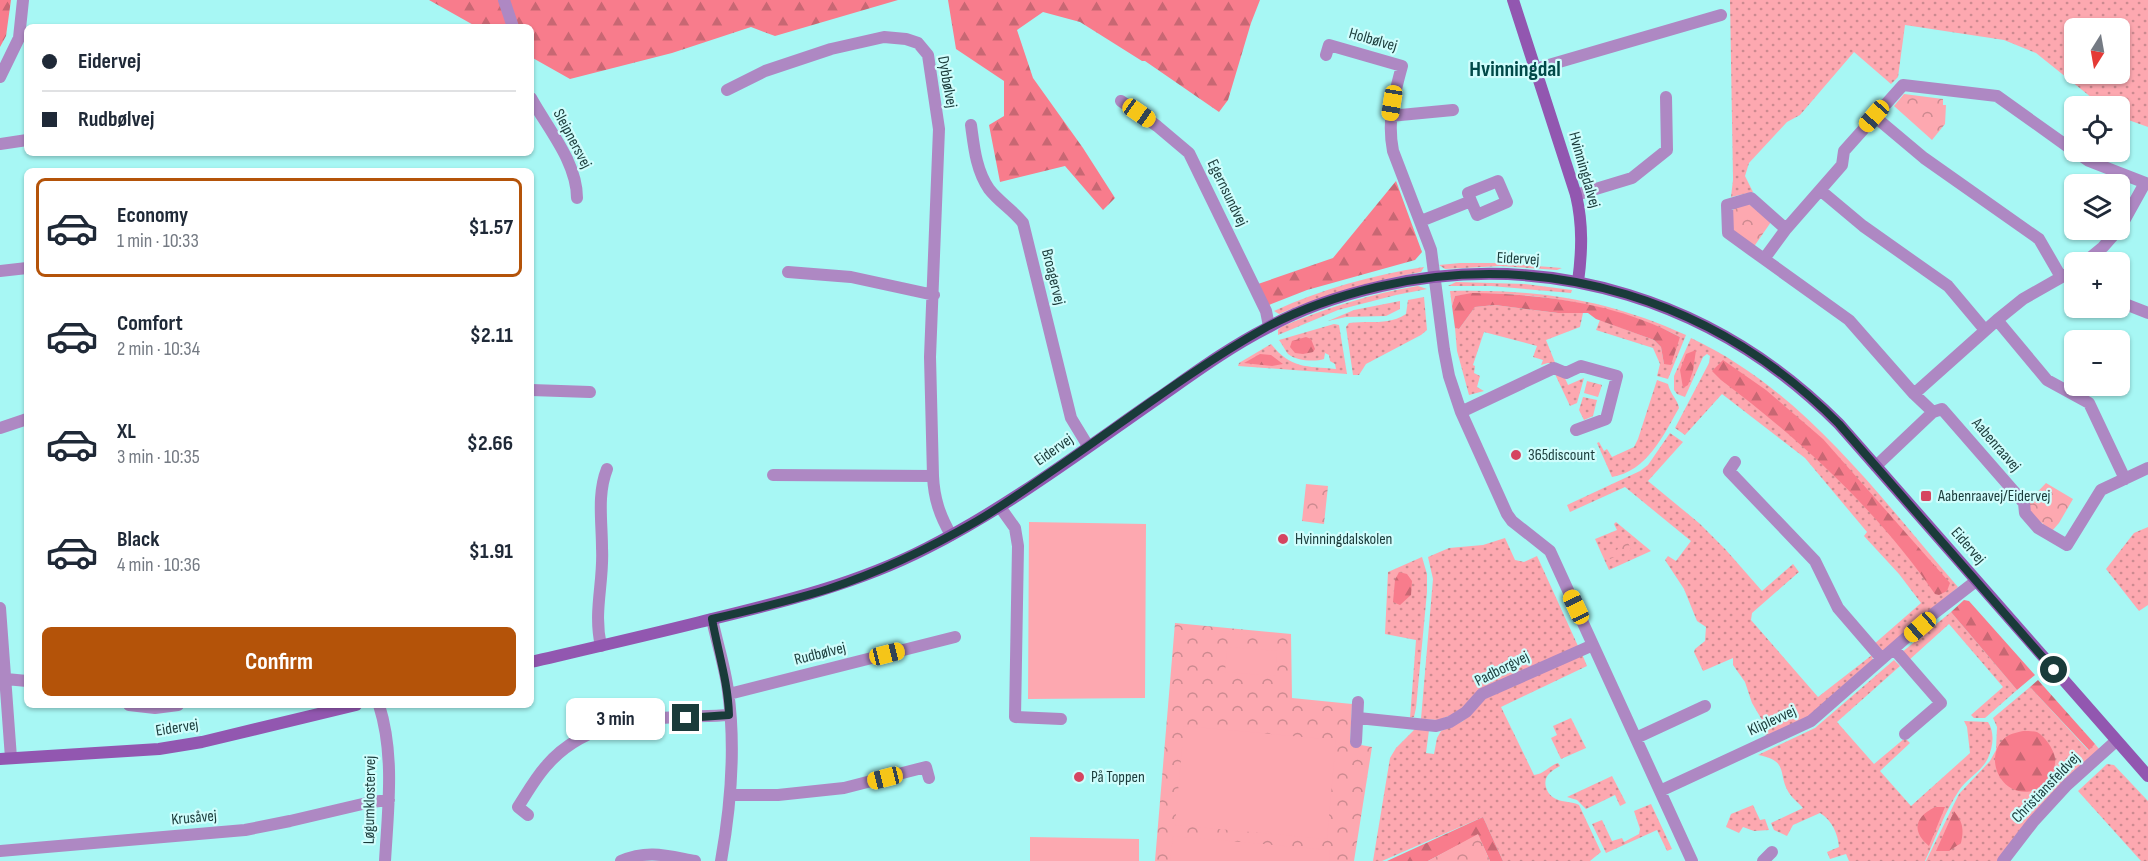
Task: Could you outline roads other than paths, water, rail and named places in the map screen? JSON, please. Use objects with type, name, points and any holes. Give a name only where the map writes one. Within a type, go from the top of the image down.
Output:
[{"type":"street","points":[[0,77],[19,38],[23,0]]},
{"type":"street","points":[[504,0],[512,24]]},
{"type":"street","name":"Hvinningdalvej","points":[[1513,0],[1576,195],[1581,218],[1582,243],[1578,282]]},
{"type":"street","points":[[1535,69],[1721,15]]},
{"type":"street","name":"Dybbølvej","points":[[727,90],[765,71],[831,49],[884,37],[906,39],[918,43],[928,55],[939,129],[930,357],[933,476],[934,495],[951,536]]},
{"type":"street","name":"Holbølvej","points":[[1326,55],[1329,45],[1402,66],[1390,117],[1390,136],[1393,152],[1431,250],[1435,277]]},
{"type":"street","points":[[1764,259],[1842,165],[1844,151],[1903,85],[1997,96],[2064,143]]},
{"type":"street","points":[[1576,195],[1632,178],[1667,150],[1665,97]]},
{"type":"street","name":"Egernsundvej","points":[[1121,100],[1189,153],[1266,311],[1269,326]]},
{"type":"street","name":"Sleipnersvej","points":[[534,103],[570,165],[577,183],[577,198]]},
{"type":"street","points":[[1390,117],[1453,110]]},
{"type":"street","points":[[1874,116],[1924,158],[2039,239],[2061,277]]},
{"type":"street","name":"Broagervej","points":[[971,125],[981,176],[991,190],[1023,223],[1071,417],[1088,446]]},
{"type":"street","points":[[0,144],[24,140]]},
{"type":"street","points":[[2094,162],[2147,183],[2130,211]]},
{"type":"street","points":[[1820,190],[1863,226],[1948,286],[1985,330]]},
{"type":"street","name":"Aabenraavej","points":[[1786,230],[1751,198],[1727,205],[1728,233],[1849,320],[1914,394],[1933,412],[1942,409],[2024,503],[2025,513],[2038,528],[2067,545],[2101,490],[2148,468]]},
{"type":"street","points":[[1421,221],[1471,201]]},
{"type":"street","points":[[2097,252],[2109,240]]},
{"type":"street","points":[[0,271],[24,268]]},
{"type":"street","points":[[788,272],[851,277],[934,295]]},
{"type":"street","name":"Eidervej","points":[[534,661],[830,588],[890,566],[951,536],[1000,507],[1196,372],[1269,326],[1321,304],[1406,281],[1435,277],[1481,274],[1546,277],[1578,282],[1649,301],[1696,320],[1742,345],[1805,391],[1839,424],[2148,776]]},
{"type":"street","points":[[1914,394],[2023,299],[2064,275]]},
{"type":"street","points":[[1435,277],[1445,359],[1461,412],[1507,514],[1512,521],[1550,551],[1692,861]]},
{"type":"street","points":[[2130,306],[2148,313]]},
{"type":"street","points":[[1997,320],[2047,380],[2089,403],[2125,479]]},
{"type":"street","points":[[1461,412],[1554,368],[1566,372],[1581,366],[1617,376],[1606,418],[1576,430]]},
{"type":"street","points":[[534,390],[590,392]]},
{"type":"street","points":[[1876,466],[1933,412]]},
{"type":"street","points":[[0,428],[24,420]]},
{"type":"street","points":[[1735,462],[1728,471],[1815,561],[1838,608],[1882,659]]},
{"type":"street","points":[[601,646],[596,620],[603,549],[600,514],[603,479],[607,469]]},
{"type":"street","points":[[773,474],[933,476]]},
{"type":"street","points":[[1000,507],[1015,528],[1018,546],[1015,717],[1061,719]]},
{"type":"street","name":"Kliplevvej","points":[[1660,791],[1811,721],[1976,581]]},
{"type":"street","points":[[0,608],[6,679],[6,758]]},
{"type":"street","points":[[712,619],[729,694],[731,795],[721,861]]},
{"type":"street","name":"Rudbølvej","points":[[729,694],[955,637]]},
{"type":"street","name":"Padborgvej","points":[[1358,718],[1436,726],[1450,723],[1466,712],[1482,694],[1593,645]]},
{"type":"street","points":[[1894,649],[1941,703],[1905,734]]},
{"type":"street","points":[[6,679],[24,681]]},
{"type":"street","points":[[1356,742],[1358,702]]},
{"type":"street","points":[[1636,738],[1705,706]]},
{"type":"street","name":"Eidervej","points":[[6,758],[113,753],[169,747],[202,742],[344,708]]},
{"type":"street","name":"Løgumklostervej","points":[[380,708],[387,741],[389,800],[385,861]]},
{"type":"street","points":[[528,815],[518,807],[546,766],[566,747],[590,732],[621,723],[729,715]]},
{"type":"street","name":"Christiansfeldvej","points":[[2002,861],[2067,785],[2116,741]]},
{"type":"street","points":[[731,795],[778,795],[844,788],[926,767],[929,778]]},
{"type":"street","name":"Krusåvej","points":[[0,851],[245,830],[371,801],[389,800]]},
{"type":"street","points":[[621,861],[636,855],[657,854],[695,861]]},
{"type":"place","name":"365discount","points":[[1516,455]]},
{"type":"place","name":"Aabenraavej/Eidervej","points":[[1926,496]]},
{"type":"place","name":"Hvinningdalskolen","points":[[1283,539]]},
{"type":"place","name":"På Toppen","points":[[1079,777]]},
{"type":"district","name":"Hvinningdal","points":[[1515,69]]}]
